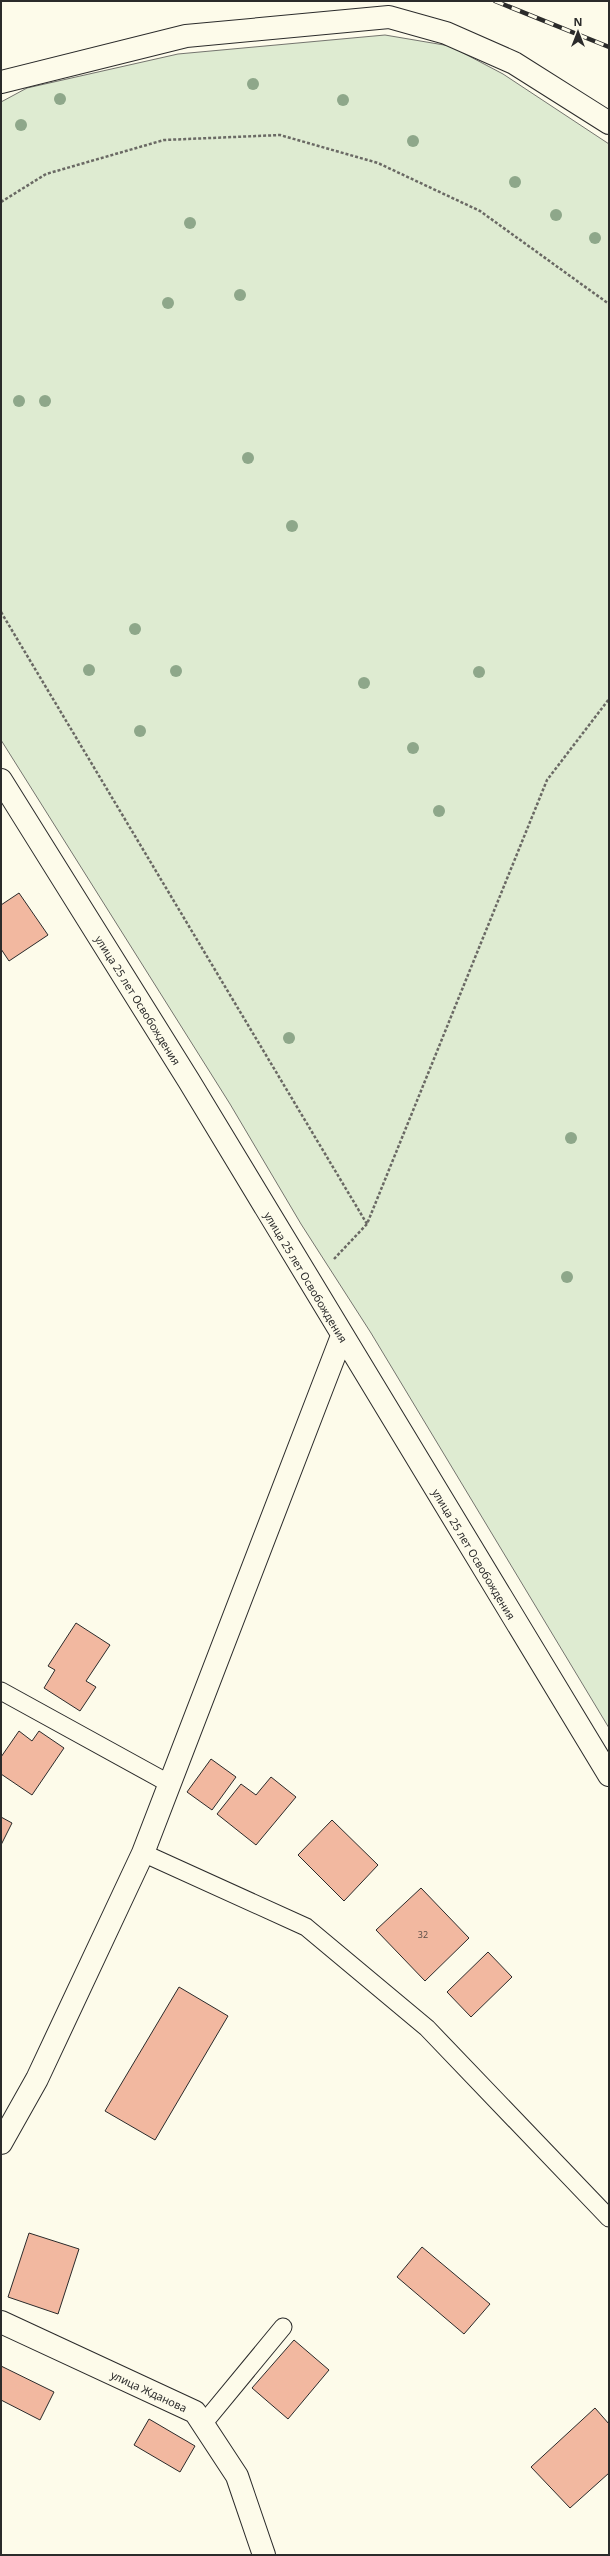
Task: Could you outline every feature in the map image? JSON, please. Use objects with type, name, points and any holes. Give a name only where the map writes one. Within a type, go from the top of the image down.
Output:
[{"type":"street","points":[[1,82],[186,36],[389,17],[446,33],[514,63],[609,123]]},
{"type":"street","name":"улица 25 лет Освобождения","points":[[1,780],[189,1081],[609,1775]]},
{"type":"street","points":[[1,2143],[37,2079],[143,1853],[342,1336]]},
{"type":"street","name":"улица Жданова","points":[[1,2322],[195,2412],[237,2476],[264,2555]]},
{"type":"lane","points":[[1,1692],[170,1784]]},
{"type":"lane","points":[[143,1853],[306,1927],[427,2028],[609,2218]]},
{"type":"lane","points":[[203,2424],[283,2327]]},
{"type":"path","points":[[1,202],[46,174],[164,140],[280,134],[378,163],[480,211],[609,304]]},
{"type":"path","points":[[1,612],[367,1224]]},
{"type":"path","points":[[311,1284],[367,1224],[547,780],[609,699]]},
{"type":"green space","points":[[385,35],[450,46],[503,74],[609,144],[609,1728],[371,1333],[301,1224],[230,1104],[1,740],[1,102],[27,88],[178,54]]},
{"type":"building","points":[[19,893],[48,935],[9,961],[1,949],[1,905]]},
{"type":"building","points":[[76,1623],[110,1645],[86,1681],[96,1687],[80,1711],[44,1688],[55,1670],[48,1666]]},
{"type":"building","points":[[19,1731],[32,1741],[39,1731],[64,1748],[32,1795],[1,1774],[1,1757]]},
{"type":"building","points":[[211,1759],[236,1777],[212,1810],[187,1792]]},
{"type":"building","points":[[271,1777],[296,1797],[256,1845],[217,1814],[241,1784],[256,1795]]},
{"type":"building","points":[[1,1817],[12,1823],[1,1845]]},
{"type":"building","points":[[332,1820],[378,1865],[344,1901],[298,1855]]},
{"type":"building","points":[[421,1888],[469,1938],[425,1981],[376,1930]]},
{"type":"building","points":[[488,1952],[512,1977],[471,2017],[447,1992]]},
{"type":"building","points":[[179,1987],[228,2016],[155,2140],[105,2111]]},
{"type":"building","points":[[29,2233],[79,2249],[58,2314],[8,2297]]},
{"type":"building","points":[[422,2247],[490,2304],[464,2334],[397,2277]]},
{"type":"building","points":[[294,2340],[329,2370],[288,2419],[252,2388]]},
{"type":"building","points":[[1,2366],[54,2392],[40,2420],[1,2400]]},
{"type":"building","points":[[595,2408],[609,2424],[609,2473],[570,2508],[531,2467]]},
{"type":"building","points":[[149,2419],[195,2446],[180,2472],[134,2445]]},
{"type":"railway","points":[[495,1],[609,47]]}]
